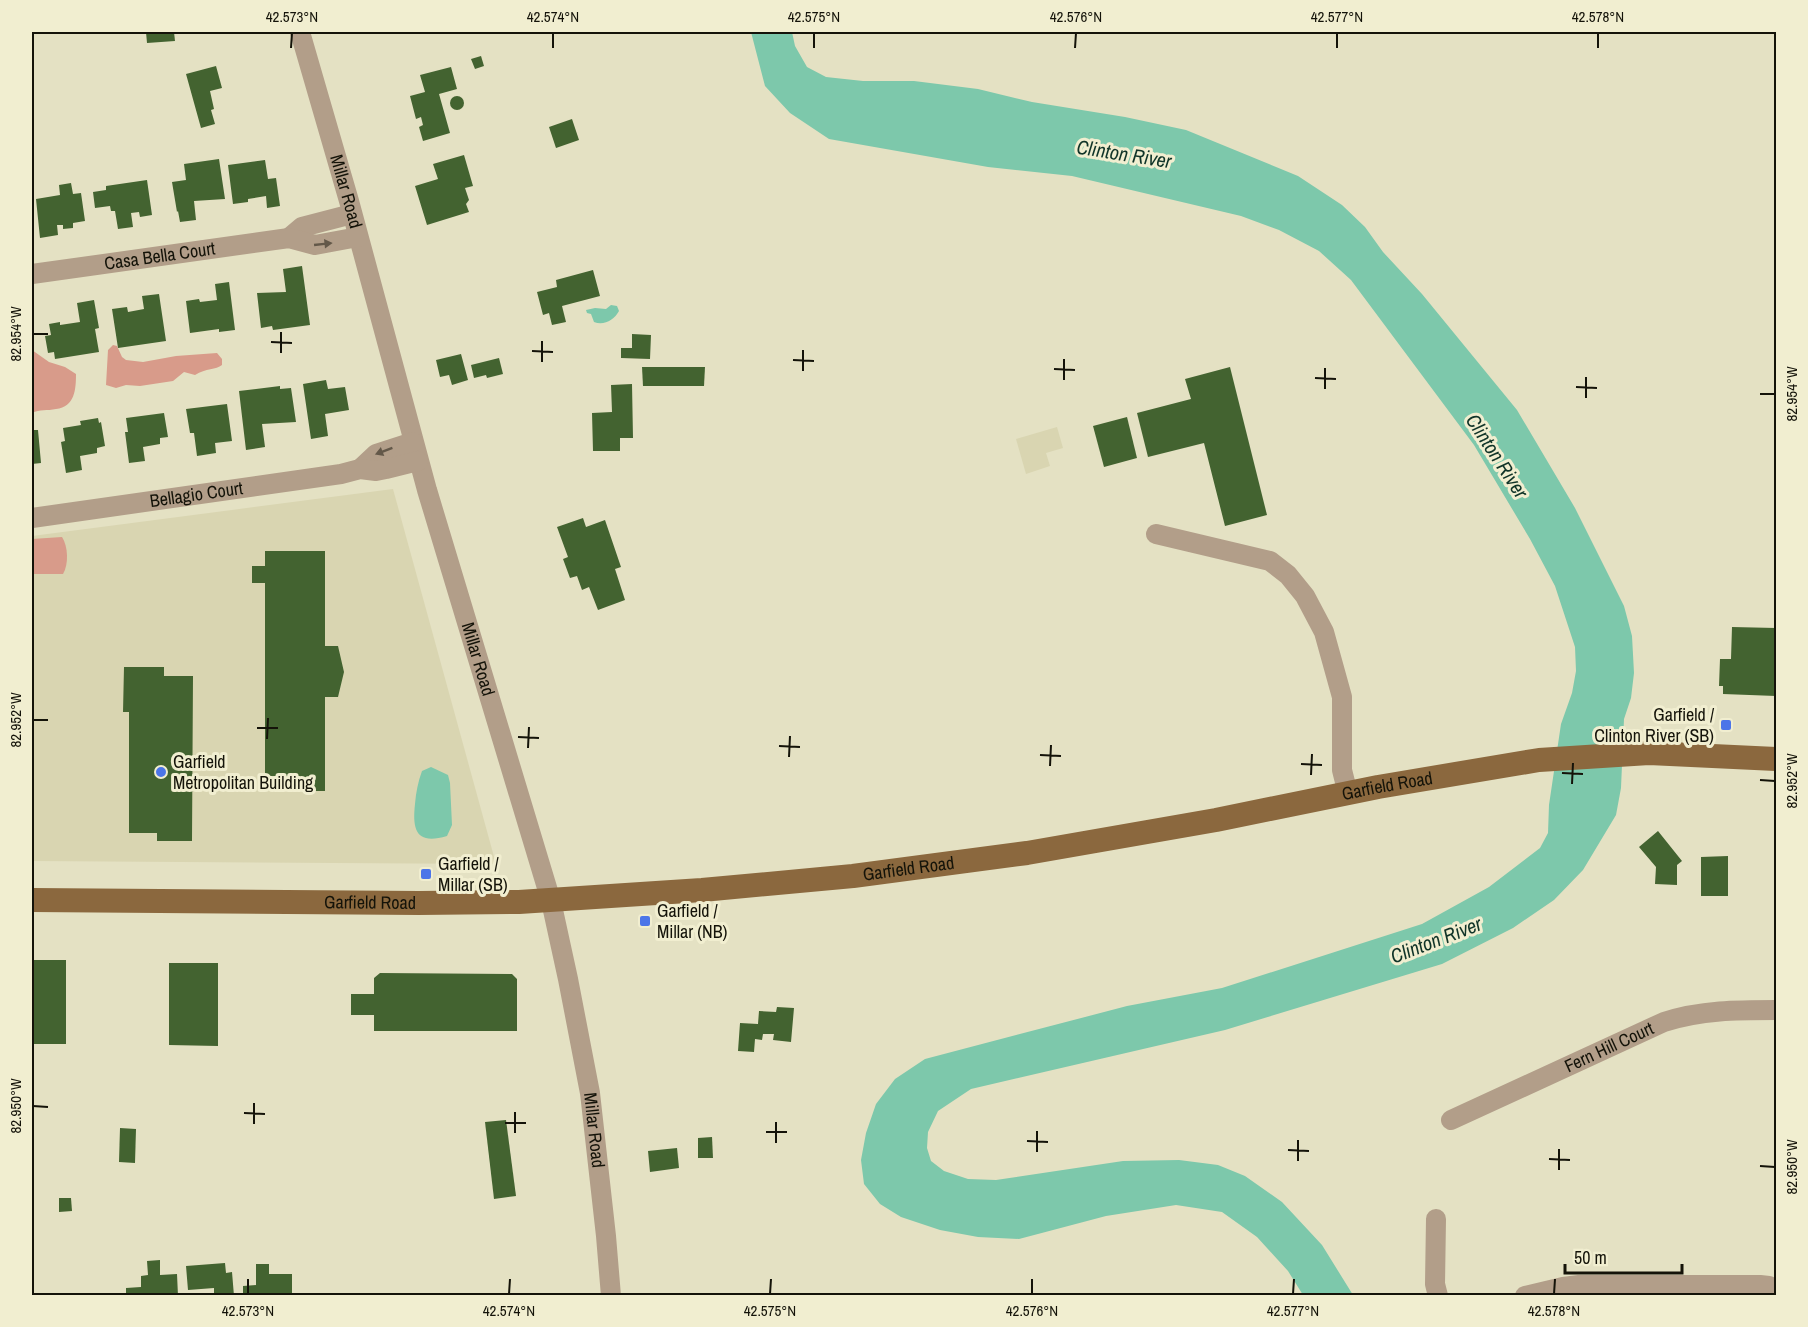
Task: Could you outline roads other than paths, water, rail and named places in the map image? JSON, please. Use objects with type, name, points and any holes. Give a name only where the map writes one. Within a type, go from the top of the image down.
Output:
[{"type":"main road","name":"Garfield Road","points":[[32,900],[419,903],[551,901],[853,876],[1027,853],[1539,760],[1649,753],[1776,759]]},
{"type":"street","name":"Millar Road","points":[[300,32],[416,451],[551,901],[590,1093],[611,1296]]},
{"type":"street","name":"Casa Bella Court","points":[[289,238],[302,227],[352,214]]},
{"type":"street","name":"Casa Bella Court","points":[[32,273],[289,238],[315,245],[358,237]]},
{"type":"street","name":"Bellagio Court","points":[[32,518],[341,474],[360,469],[376,454],[416,451]]},
{"type":"street","points":[[1156,534],[1270,561],[1288,575],[1305,596],[1324,632],[1342,697],[1342,770],[1348,794]]},
{"type":"street","name":"Fern Hill Court","points":[[1451,1120],[1664,1022],[1706,1012],[1776,1010]]},
{"type":"street","points":[[1436,1219],[1435,1284],[1438,1296]]},
{"type":"street","points":[[1525,1296],[1578,1286],[1760,1285],[1776,1290]]},
{"type":"water","name":"Clinton River","points":[[751,32],[792,32],[795,46],[807,67],[826,77],[863,81],[914,81],[978,89],[1032,102],[1125,117],[1186,130],[1298,176],[1342,205],[1365,227],[1383,252],[1422,294],[1517,410],[1575,508],[1624,606],[1632,636],[1634,673],[1631,698],[1624,719],[1621,788],[1616,815],[1583,870],[1554,900],[1513,928],[1442,964],[1225,1030],[971,1089],[938,1111],[928,1132],[927,1148],[931,1161],[944,1171],[968,1179],[996,1180],[1123,1161],[1179,1160],[1218,1165],[1245,1176],[1282,1202],[1322,1245],[1353,1295],[1303,1295],[1288,1271],[1257,1237],[1222,1212],[1176,1205],[1106,1216],[1019,1239],[978,1237],[940,1230],[901,1217],[880,1204],[864,1184],[861,1160],[866,1133],[876,1104],[895,1079],[925,1059],[1127,1006],[1222,988],[1422,924],[1489,887],[1540,848],[1548,833],[1549,805],[1561,724],[1572,693],[1576,671],[1575,647],[1555,586],[1474,445],[1351,280],[1319,251],[1279,230],[1241,216],[1072,176],[988,167],[829,139],[790,113],[765,86]]},
{"type":"water","points":[[611,305],[617,306],[619,311],[605,323],[594,322],[591,314],[586,310],[606,309]]},
{"type":"water","points":[[431,767],[448,775],[452,825],[447,836],[429,839],[419,834],[414,813],[419,779],[422,771]]},
{"type":"place","name":"Garfield / Clinton River (SB)","points":[[1726,725]]},
{"type":"place","name":"Garfield Metropolitan Building","points":[[161,772]]},
{"type":"place","name":"Garfield / Millar (SB)","points":[[426,874]]},
{"type":"place","name":"Garfield / Millar (NB)","points":[[645,921]]}]
